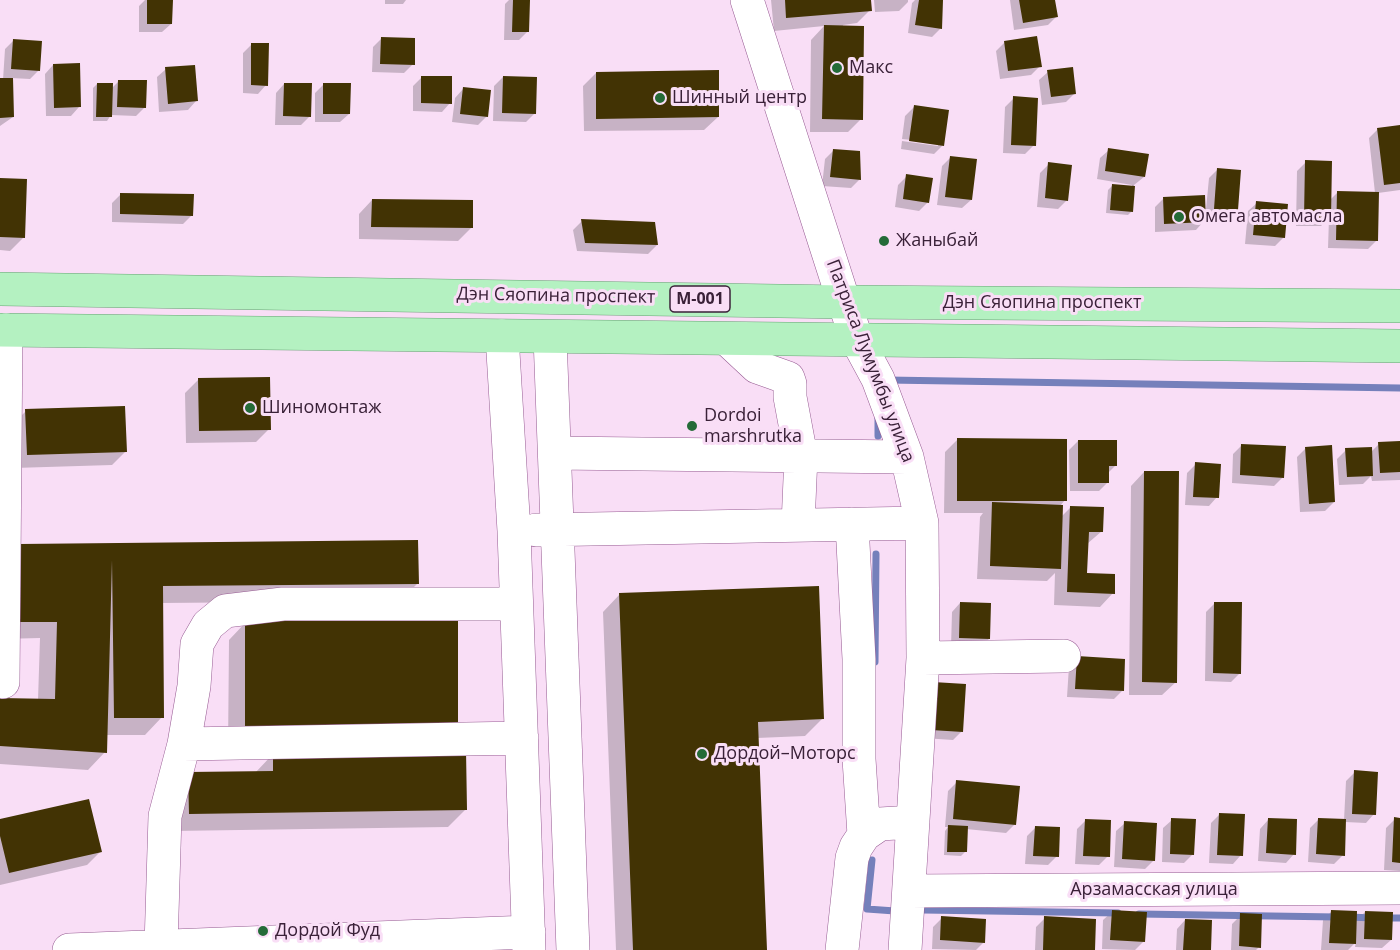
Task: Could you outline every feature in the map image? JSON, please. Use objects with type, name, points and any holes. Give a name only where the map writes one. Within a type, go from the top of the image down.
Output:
[{"type":"main road","name":"Дэн Сяопина проспект","points":[[0,289],[844,302],[1400,306]]},
{"type":"main road","name":"M-001","points":[[3,330],[1400,346]]},
{"type":"street","name":"Патриса Лумумбы улица","points":[[747,0],[857,340],[878,380],[907,457],[922,523],[923,658],[905,950]]},
{"type":"street","points":[[3,330],[3,682]]},
{"type":"street","points":[[69,950],[161,946],[529,941],[514,531],[502,336]]},
{"type":"street","points":[[550,337],[573,950]]},
{"type":"street","points":[[727,339],[757,367],[788,378],[801,456],[798,525]]},
{"type":"street","points":[[555,453],[907,457]]},
{"type":"street","points":[[514,531],[922,523]]},
{"type":"street","points":[[852,524],[859,659],[859,759],[864,835]]},
{"type":"street","points":[[161,946],[165,816],[184,744],[194,686],[197,644],[208,625],[225,611],[283,604],[516,604]]},
{"type":"street","points":[[923,658],[1064,656]]},
{"type":"street","points":[[184,744],[521,728],[565,715]]},
{"type":"street","points":[[842,950],[852,858],[864,835],[880,824],[913,822]]},
{"type":"street","name":"Арзамасская улица","points":[[909,891],[1400,888]]},
{"type":"building","points":[[147,0],[173,0],[172,24],[147,24]]},
{"type":"building","points":[[513,0],[530,0],[529,32],[512,32]]},
{"type":"building","points":[[785,0],[871,0],[872,11],[786,18]]},
{"type":"building","points":[[919,0],[943,0],[942,29],[915,25]]},
{"type":"building","points":[[1019,0],[1055,0],[1058,17],[1023,23]]},
{"type":"building","points":[[824,25],[864,26],[863,120],[822,119]]},
{"type":"building","points":[[1037,36],[1042,67],[1008,71],[1004,41]]},
{"type":"building","points":[[381,37],[415,38],[415,65],[380,64]]},
{"type":"building","points":[[13,39],[42,41],[40,71],[11,69]]},
{"type":"building","points":[[251,43],[269,43],[268,86],[251,85]]},
{"type":"building","points":[[80,63],[81,107],[54,108],[53,64]]},
{"type":"building","points":[[195,65],[198,101],[168,104],[165,67]]},
{"type":"building","points":[[1073,67],[1076,94],[1051,97],[1047,70]]},
{"type":"building","points":[[719,70],[719,117],[596,119],[596,72]]},
{"type":"building","points":[[421,76],[452,76],[452,104],[421,103]]},
{"type":"building","points":[[503,76],[537,77],[536,114],[502,113]]},
{"type":"building","points":[[0,78],[13,78],[14,117],[0,118]]},
{"type":"building","points":[[118,80],[147,80],[146,108],[117,107]]},
{"type":"building","points":[[97,83],[113,83],[112,117],[96,117]]},
{"type":"building","points":[[284,83],[312,83],[311,117],[283,116]]},
{"type":"building","points":[[323,83],[351,83],[350,114],[323,114]]},
{"type":"building","points":[[463,87],[491,90],[488,117],[460,114]]},
{"type":"building","points":[[1013,96],[1038,98],[1036,146],[1011,145]]},
{"type":"building","points":[[914,105],[949,110],[944,146],[909,141]]},
{"type":"building","points":[[1400,125],[1400,183],[1384,185],[1377,128]]},
{"type":"building","points":[[1108,148],[1149,154],[1145,177],[1105,171]]},
{"type":"building","points":[[833,149],[860,151],[861,180],[830,177]]},
{"type":"building","points":[[950,156],[977,159],[972,200],[945,197]]},
{"type":"building","points":[[1305,160],[1332,161],[1331,218],[1304,218]]},
{"type":"building","points":[[1048,162],[1072,165],[1068,201],[1045,198]]},
{"type":"building","points":[[1217,168],[1241,170],[1238,210],[1214,209]]},
{"type":"building","points":[[906,174],[933,178],[929,203],[903,199]]},
{"type":"building","points":[[0,178],[27,179],[25,238],[0,237]]},
{"type":"building","points":[[1112,184],[1135,186],[1133,212],[1110,210]]},
{"type":"building","points":[[1337,191],[1379,192],[1378,241],[1336,240]]},
{"type":"building","points":[[120,193],[194,194],[193,216],[120,214]]},
{"type":"building","points":[[1205,195],[1206,222],[1164,224],[1163,197]]},
{"type":"building","points":[[372,199],[473,200],[473,228],[371,227]]},
{"type":"building","points":[[1256,201],[1288,204],[1285,238],[1253,235]]},
{"type":"building","points":[[581,219],[655,222],[658,245],[585,243]]},
{"type":"building","points":[[270,377],[271,430],[199,431],[198,378]]},
{"type":"building","points":[[125,406],[127,452],[27,455],[25,409]]},
{"type":"building","points":[[957,438],[1067,439],[1067,501],[957,501]]},
{"type":"building","points":[[1078,440],[1117,440],[1117,466],[1109,466],[1109,483],[1078,483]]},
{"type":"building","points":[[1400,441],[1400,472],[1380,473],[1378,442]]},
{"type":"building","points":[[1241,444],[1286,446],[1284,478],[1240,475]]},
{"type":"building","points":[[1332,445],[1335,502],[1309,504],[1305,447]]},
{"type":"building","points":[[1372,447],[1373,476],[1347,477],[1345,448]]},
{"type":"building","points":[[1195,462],[1221,464],[1219,498],[1193,497]]},
{"type":"building","points":[[1144,471],[1179,471],[1177,683],[1142,682]]},
{"type":"building","points":[[992,502],[1063,505],[1061,569],[990,566]]},
{"type":"building","points":[[1070,506],[1104,507],[1103,532],[1089,532],[1087,573],[1115,574],[1115,594],[1067,592]]},
{"type":"building","points":[[418,540],[419,584],[163,586],[164,718],[114,718],[112,560],[107,753],[0,746],[0,698],[55,699],[57,622],[18,622],[19,544]]},
{"type":"building","points":[[819,586],[824,719],[758,722],[767,950],[633,950],[619,593]]},
{"type":"building","points":[[960,602],[991,603],[990,639],[959,638]]},
{"type":"building","points":[[1214,602],[1242,602],[1241,674],[1213,673]]},
{"type":"building","points":[[245,621],[458,621],[458,734],[245,733]]},
{"type":"building","points":[[1077,656],[1125,659],[1124,691],[1075,689]]},
{"type":"building","points":[[933,682],[966,684],[963,732],[931,730]]},
{"type":"building","points":[[466,750],[467,810],[189,814],[188,772],[273,771],[273,753]]},
{"type":"building","points":[[1354,770],[1378,772],[1376,815],[1352,814]]},
{"type":"building","points":[[956,780],[1020,786],[1016,825],[953,819]]},
{"type":"building","points":[[89,799],[102,852],[9,873],[0,836],[0,819]]},
{"type":"building","points":[[1219,813],[1245,814],[1243,856],[1217,855]]},
{"type":"building","points":[[1394,817],[1400,818],[1400,863],[1392,862]]},
{"type":"building","points":[[1171,818],[1196,819],[1194,855],[1170,854]]},
{"type":"building","points":[[1268,818],[1297,819],[1296,855],[1266,853]]},
{"type":"building","points":[[1318,818],[1346,819],[1345,856],[1316,854]]},
{"type":"building","points":[[1085,819],[1111,820],[1110,857],[1083,856]]},
{"type":"building","points":[[1124,821],[1157,823],[1155,861],[1122,859]]},
{"type":"building","points":[[948,825],[968,826],[967,852],[947,852]]},
{"type":"building","points":[[1035,826],[1060,827],[1059,857],[1033,856]]},
{"type":"building","points":[[1112,910],[1147,912],[1145,942],[1110,940]]},
{"type":"building","points":[[1331,910],[1357,911],[1356,944],[1329,943]]},
{"type":"building","points":[[1365,911],[1393,912],[1392,940],[1364,939]]},
{"type":"building","points":[[1240,913],[1262,914],[1261,948],[1239,946]]},
{"type":"building","points":[[941,916],[986,919],[985,943],[940,940]]},
{"type":"building","points":[[1044,916],[1096,919],[1095,950],[1043,950]]},
{"type":"building","points":[[1185,919],[1212,920],[1211,950],[1183,950]]},
{"type":"waterway","points":[[887,380],[1400,388]]},
{"type":"waterway","points":[[878,418],[878,436]]},
{"type":"waterway","points":[[875,662],[876,554]]},
{"type":"waterway","points":[[872,860],[867,909],[895,911]]},
{"type":"waterway","points":[[923,910],[1118,913]]},
{"type":"waterway","points":[[1139,914],[1337,917]]},
{"type":"waterway","points":[[1349,917],[1373,918]]},
{"type":"waterway","points":[[1385,918],[1400,918]]},
{"type":"place","name":"Макс","points":[[837,68]]},
{"type":"place","name":"Шинный центр","points":[[660,98]]},
{"type":"place","name":"Омега автомасла","points":[[1179,217]]},
{"type":"place","name":"Жаныбай","points":[[884,241]]},
{"type":"place","name":"Шиномонтаж","points":[[250,408]]},
{"type":"place","name":"Dordoi marshrutka","points":[[692,426]]},
{"type":"place","name":"Дордой–Моторс","points":[[702,754]]},
{"type":"place","name":"Дордой Фуд","points":[[263,931]]}]
